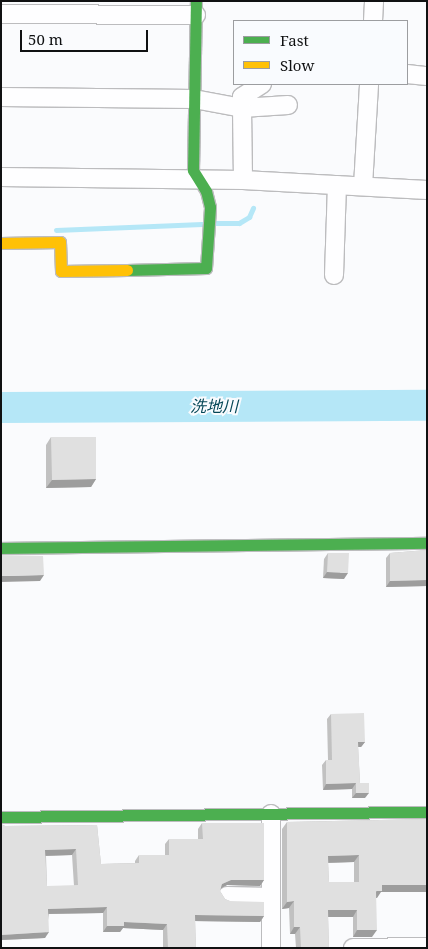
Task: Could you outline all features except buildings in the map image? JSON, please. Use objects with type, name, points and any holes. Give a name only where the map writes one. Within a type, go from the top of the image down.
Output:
[{"type":"street","points":[[373,20],[374,1]]},
{"type":"street","points":[[1,14],[196,8],[193,170],[206,191],[210,223],[206,268],[61,271],[60,242],[1,242]]},
{"type":"street","points":[[408,74],[427,76]]},
{"type":"street","points":[[243,180],[242,97],[260,85]]},
{"type":"street","points":[[363,186],[369,85]]},
{"type":"street","points":[[1,97],[194,99],[242,108],[288,105]]},
{"type":"street","points":[[1,177],[243,180],[427,190]]},
{"type":"street","points":[[334,275],[337,185]]},
{"type":"street","points":[[1,548],[427,543]]},
{"type":"street","points":[[1,817],[427,812]]},
{"type":"street","points":[[271,814],[271,948]]},
{"type":"street","points":[[227,896],[271,897]]},
{"type":"street","points":[[354,948],[427,947]]},
{"type":"waterway","points":[[216,223],[239,223],[249,217],[253,208]]},
{"type":"waterway","points":[[56,230],[202,224]]},
{"type":"waterway","name":"洗地川","points":[[1,407],[427,405]]},
{"type":"traffic: fast","points":[[127,270],[206,268],[210,207],[206,191],[193,170],[196,1]]},
{"type":"traffic: fast","points":[[1,548],[427,543]]},
{"type":"traffic: fast","points":[[1,817],[427,812]]},
{"type":"traffic: slow","points":[[1,243],[60,242],[61,271],[127,270]]}]
